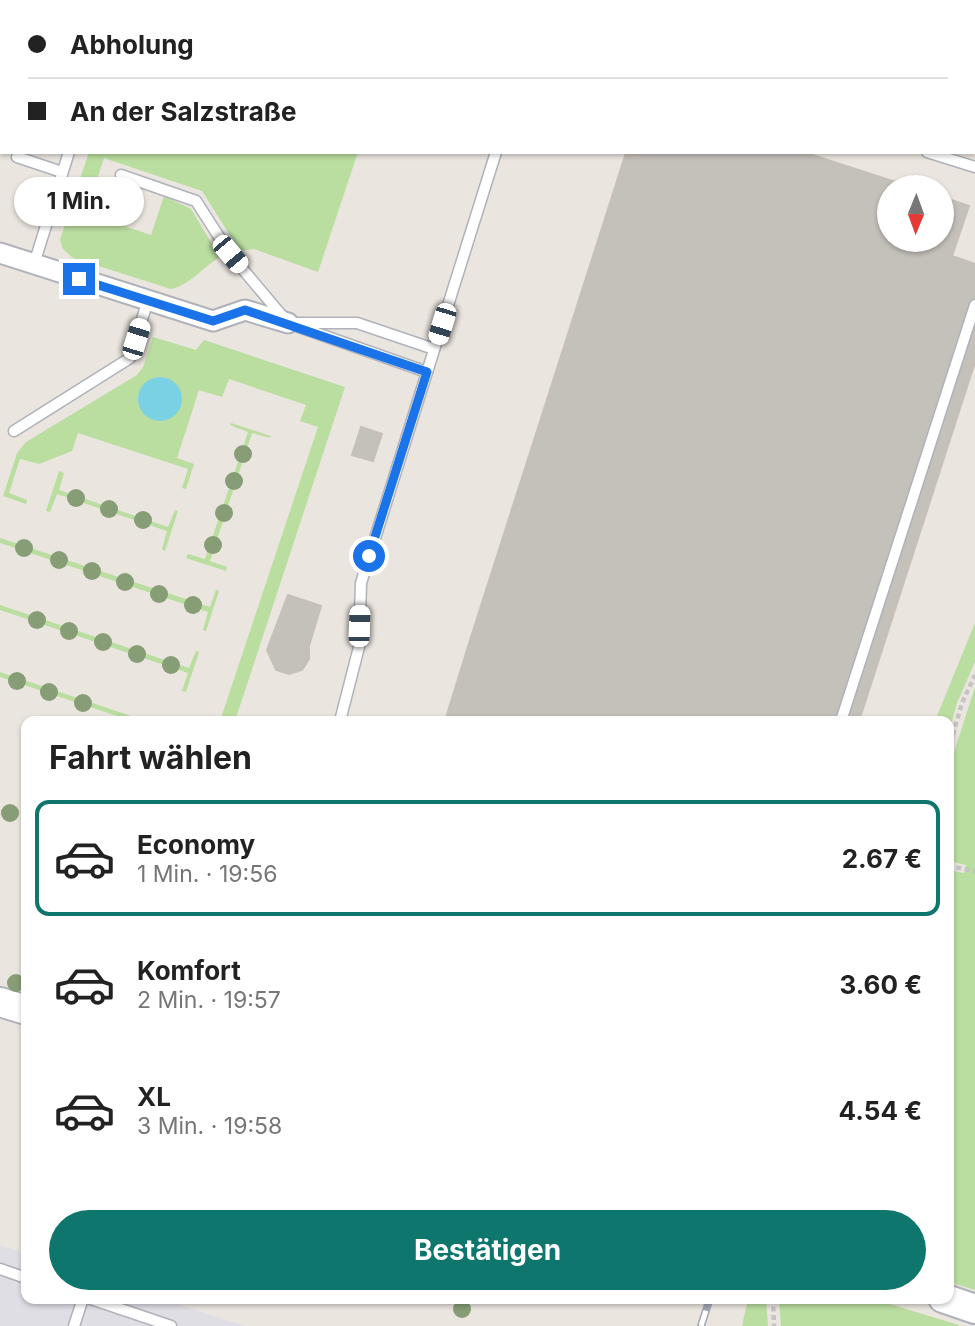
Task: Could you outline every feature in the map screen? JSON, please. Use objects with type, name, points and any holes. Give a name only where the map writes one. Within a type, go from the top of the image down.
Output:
[{"type":"street","points":[[0,253],[213,321],[245,310],[288,323]]},
{"type":"street","points":[[0,1002],[21,1008]]},
{"type":"street","points":[[954,1302],[975,1309]]},
{"type":"lane","points":[[34,264],[68,154]]},
{"type":"lane","points":[[341,716],[359,647],[361,583],[495,154]]},
{"type":"lane","points":[[933,154],[975,167]]},
{"type":"lane","points":[[17,157],[62,172]]},
{"type":"lane","points":[[121,175],[196,201],[230,254],[288,323],[427,372]]},
{"type":"lane","points":[[14,431],[130,358],[148,300]]},
{"type":"lane","points":[[843,716],[975,305]]},
{"type":"lane","points":[[288,323],[357,323],[434,349]]},
{"type":"lane","points":[[0,1269],[21,1276]]},
{"type":"lane","points":[[74,1326],[83,1304]]},
{"type":"lane","points":[[103,1304],[171,1326]]},
{"type":"path","points":[[954,730],[962,703],[975,675]]},
{"type":"path","points":[[954,867],[975,871]]},
{"type":"path","points":[[773,1304],[774,1326]]},
{"type":"shaded area","points":[[0,1245],[21,1252],[21,1304],[177,1304],[245,1326],[0,1326]]},
{"type":"green space","points":[[88,154],[357,154],[318,272],[254,249],[240,251],[202,191],[104,158],[86,213],[151,235],[164,196],[191,209],[220,257],[190,280],[171,289],[73,258],[63,249],[60,240]]},
{"type":"green space","points":[[153,337],[196,350],[204,340],[345,387],[237,716],[222,716],[318,427],[300,421],[306,405],[229,379],[222,397],[199,390],[177,458],[194,464],[186,489],[182,488],[188,469],[78,433],[72,451],[39,464],[20,459],[9,493],[27,500],[26,504],[3,496],[17,453],[26,442],[137,375],[143,367]]},
{"type":"green space","points":[[231,423],[271,436],[270,438],[252,433],[210,561],[227,567],[226,571],[186,558],[188,554],[205,559],[248,432],[230,425]]},
{"type":"green space","points":[[59,471],[64,473],[59,490],[168,527],[175,510],[178,511],[165,551],[162,549],[167,531],[57,494],[50,512],[46,511]]},
{"type":"green space","points":[[0,538],[210,607],[216,590],[219,591],[206,631],[203,630],[208,612],[0,543]]},
{"type":"green space","points":[[0,605],[189,668],[196,651],[199,652],[186,692],[182,691],[188,673],[0,610]]},
{"type":"green space","points":[[975,623],[975,662],[953,716],[937,716]]},
{"type":"green space","points":[[0,672],[131,716],[117,716],[0,677]]},
{"type":"green space","points":[[975,687],[975,1290],[954,1284],[954,871],[964,873],[966,865],[954,862],[954,752]]},
{"type":"green space","points":[[747,1304],[766,1304],[768,1326],[742,1326]]},
{"type":"green space","points":[[779,1304],[889,1304],[962,1326],[781,1326]]},
{"type":"water","points":[[160,377],[169,378],[176,383],[181,390],[181,408],[176,415],[169,420],[160,421],[151,420],[144,415],[139,408],[138,399],[139,390],[144,383],[151,378]]},
{"type":"building","points":[[626,154],[877,232],[877,252],[939,252],[961,259],[816,716],[718,716],[471,637]]},
{"type":"building","points":[[629,154],[809,154],[877,176],[877,232]]},
{"type":"building","points":[[954,201],[969,206],[954,250]]},
{"type":"building","points":[[961,259],[975,264],[975,362],[861,716],[816,716]]},
{"type":"building","points":[[361,427],[382,434],[373,461],[352,455]]},
{"type":"building","points":[[288,595],[321,606],[309,646],[309,659],[302,670],[289,674],[276,670],[267,650]]},
{"type":"building","points":[[471,637],[718,716],[447,716]]},
{"type":"railway","points":[[701,1326],[708,1304]]},
{"type":"route","points":[[79,279],[213,321],[245,310],[427,372],[369,556]]}]
